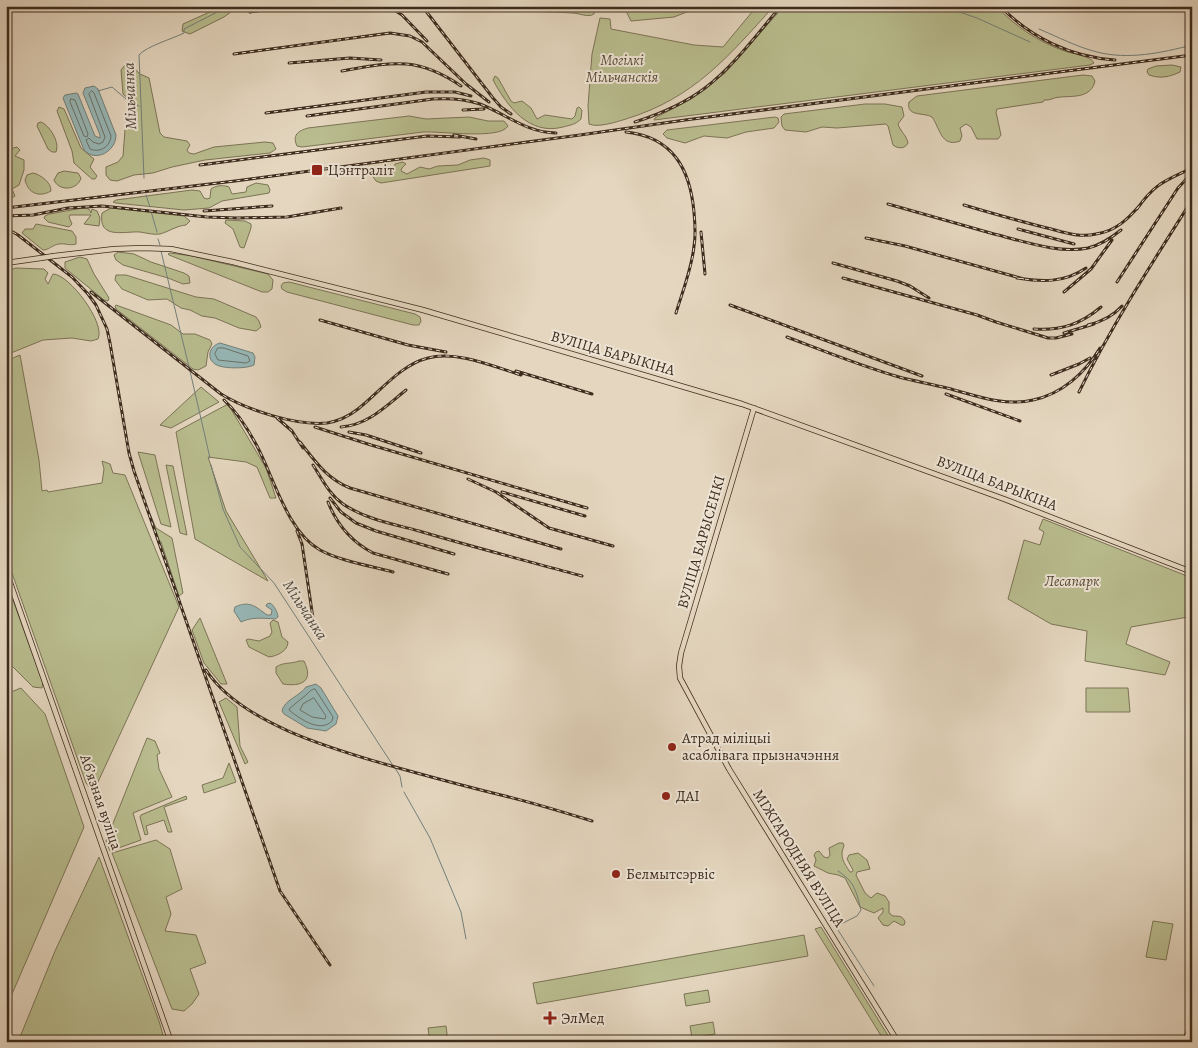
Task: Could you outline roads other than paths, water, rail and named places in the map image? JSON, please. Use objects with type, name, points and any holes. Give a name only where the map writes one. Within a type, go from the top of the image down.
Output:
[{"type":"main road","name":"ВУЛІЦА БАРЫКІНА","points":[[6,263],[90,251],[142,248],[171,249],[204,255],[423,310],[754,408],[1004,499],[1192,572]]},
{"type":"main road","name":"ВУЛІЦА БАРЫСЕНКІ","points":[[683,684],[679,671],[681,653],[754,408]]},
{"type":"main road","name":"Абʼязная вуліца","points":[[6,571],[171,1042]]},
{"type":"main road","name":"МІЖГАРОДНЯЯ ВУЛІЦА","points":[[683,684],[731,772],[898,1042]]},
{"type":"main road","points":[[1185,1042],[1192,1021]]},
{"type":"water","points":[[94,86],[98,89],[116,135],[113,146],[99,155],[89,154],[84,150],[63,98],[65,95],[78,94],[95,136],[100,138],[83,93],[85,88]]},
{"type":"water","points":[[220,343],[253,353],[255,357],[254,365],[234,368],[218,366],[210,358],[210,352],[214,346]]},
{"type":"water","points":[[270,603],[277,613],[278,617],[275,619],[262,618],[241,622],[234,611],[235,607],[249,604],[267,615],[271,615],[272,610],[266,606]]},
{"type":"water","points":[[316,684],[321,688],[338,716],[336,724],[326,731],[307,728],[282,711],[289,701],[306,687]]},
{"type":"waterway","name":"Мільчанка","points":[[144,178],[139,55],[184,33],[184,29],[229,6]]},
{"type":"waterway","name":"Мільчанка","points":[[495,6],[515,9],[632,6]]},
{"type":"waterway","points":[[942,6],[977,18],[1030,42]]},
{"type":"waterway","points":[[1039,29],[1068,42],[1109,54],[1144,54],[1192,45]]},
{"type":"waterway","points":[[98,91],[112,87],[126,99],[139,106]]},
{"type":"waterway","name":"Мільчанка","points":[[146,195],[150,207]]},
{"type":"waterway","name":"Мільчанка","points":[[151,211],[157,232]]},
{"type":"waterway","name":"Мільчанка","points":[[158,239],[160,245]]},
{"type":"waterway","name":"Мільчанка","points":[[161,251],[189,367]]},
{"type":"waterway","name":"Мільчанка","points":[[190,371],[210,458]]},
{"type":"waterway","name":"Мільчанка","points":[[211,465],[223,509],[240,547],[274,583],[392,764]]},
{"type":"waterway","name":"Мільчанка","points":[[395,768],[400,776],[402,787]]},
{"type":"waterway","name":"Мільчанка","points":[[404,792],[430,838],[461,912],[466,939]]},
{"type":"waterway","points":[[838,871],[848,879],[854,888],[861,910],[857,916],[839,925],[838,930],[874,986]]},
{"type":"railway","points":[[250,12],[289,6]]},
{"type":"railway","points":[[388,6],[402,15],[427,41]]},
{"type":"railway","points":[[422,6],[493,98],[511,114]]},
{"type":"railway","points":[[635,122],[672,108],[705,88],[735,60],[781,6]]},
{"type":"railway","points":[[1000,6],[1025,28],[1053,44],[1083,55],[1115,60]]},
{"type":"railway","points":[[234,54],[390,33],[410,36],[422,42],[466,84],[489,102]]},
{"type":"railway","points":[[6,208],[235,181],[685,120],[1192,55]]},
{"type":"railway","points":[[289,63],[350,58],[381,60]]},
{"type":"railway","points":[[342,71],[376,65],[404,64],[431,70],[461,86]]},
{"type":"railway","points":[[266,113],[426,92],[455,92],[471,96]]},
{"type":"railway","points":[[307,116],[433,99],[451,99],[480,104],[536,130],[556,133]]},
{"type":"railway","points":[[463,110],[484,109]]},
{"type":"railway","points":[[626,132],[642,135],[667,148],[683,169],[692,196],[695,242],[689,272],[676,313]]},
{"type":"railway","points":[[454,135],[476,139]]},
{"type":"railway","points":[[200,165],[427,136],[460,137]]},
{"type":"railway","points":[[1137,209],[1155,188],[1192,168]]},
{"type":"railway","points":[[1117,282],[1178,188],[1192,173]]},
{"type":"railway","points":[[1079,392],[1119,318],[1192,200]]},
{"type":"railway","points":[[888,204],[994,234],[1053,248],[1088,248],[1106,241],[1121,230]]},
{"type":"railway","points":[[964,205],[1059,231],[1083,235],[1103,232],[1116,227],[1126,220],[1140,205]]},
{"type":"railway","points":[[6,216],[33,215],[68,208],[102,206],[207,217],[287,217],[341,208]]},
{"type":"railway","points":[[204,211],[272,206]]},
{"type":"railway","points":[[6,228],[18,235],[72,277],[96,305],[107,329],[129,453],[134,471],[280,891],[330,965]]},
{"type":"railway","points":[[1018,229],[1074,244]]},
{"type":"railway","points":[[701,232],[705,274]]},
{"type":"railway","points":[[866,238],[905,246],[1024,279]]},
{"type":"railway","points":[[1064,292],[1091,269],[1112,240]]},
{"type":"railway","points":[[833,263],[897,281],[910,286],[929,298]]},
{"type":"railway","points":[[1017,278],[1035,280],[1061,279],[1086,268]]},
{"type":"railway","points":[[843,278],[977,315],[1048,338],[1072,334]]},
{"type":"railway","points":[[91,292],[221,394],[244,406],[272,416],[301,422],[327,423],[344,418],[358,409],[399,373],[428,358],[439,356],[463,358],[521,375]]},
{"type":"railway","points":[[730,305],[922,376]]},
{"type":"railway","points":[[1088,325],[1115,313],[1122,306]]},
{"type":"railway","points":[[1034,329],[1053,329],[1070,325],[1086,318],[1101,307]]},
{"type":"railway","points":[[320,320],[408,345],[446,352]]},
{"type":"railway","points":[[1064,333],[1094,324]]},
{"type":"railway","points":[[787,337],[899,377],[989,399],[1011,402],[1033,400],[1063,388],[1080,374],[1100,348]]},
{"type":"railway","points":[[1051,375],[1090,358]]},
{"type":"railway","points":[[516,371],[592,394]]},
{"type":"railway","points":[[341,427],[360,423],[368,419],[406,390]]},
{"type":"railway","points":[[946,394],[1020,421]]},
{"type":"railway","points":[[224,400],[250,433],[282,503],[299,530],[309,541],[328,554],[393,572]]},
{"type":"railway","points":[[277,418],[292,431],[303,448]]},
{"type":"railway","points":[[315,427],[587,508]]},
{"type":"railway","points":[[349,432],[366,435],[421,453]]},
{"type":"railway","points":[[300,442],[316,463],[335,480],[350,488],[561,549]]},
{"type":"railway","points":[[313,465],[334,496],[360,514],[582,576]]},
{"type":"railway","points":[[468,479],[496,492],[549,528],[613,546]]},
{"type":"railway","points":[[502,492],[585,516]]},
{"type":"railway","points":[[330,498],[341,512],[356,523],[376,531],[454,554]]},
{"type":"railway","points":[[328,502],[346,532],[365,549],[373,553],[448,574]]},
{"type":"railway","points":[[297,531],[302,544],[314,625]]},
{"type":"railway","points":[[206,670],[222,689],[242,706],[266,720],[318,743],[395,767],[592,821]]},
{"type":"place","name":"Цэнтраліт","points":[[317,170]]},
{"type":"place","name":"Атрад міліцыі асаблівага прызначэння","points":[[672,747]]},
{"type":"place","name":"ДАІ","points":[[666,796]]},
{"type":"place","name":"Белмытсэрвіс","points":[[616,874]]},
{"type":"place","name":"ЭлМед","points":[[550,1018]]},
{"type":"park label","name":"Могілкі Мільчанскія","points":[[622,68]]},
{"type":"park label","name":"Лесапарк","points":[[1072,581]]}]
